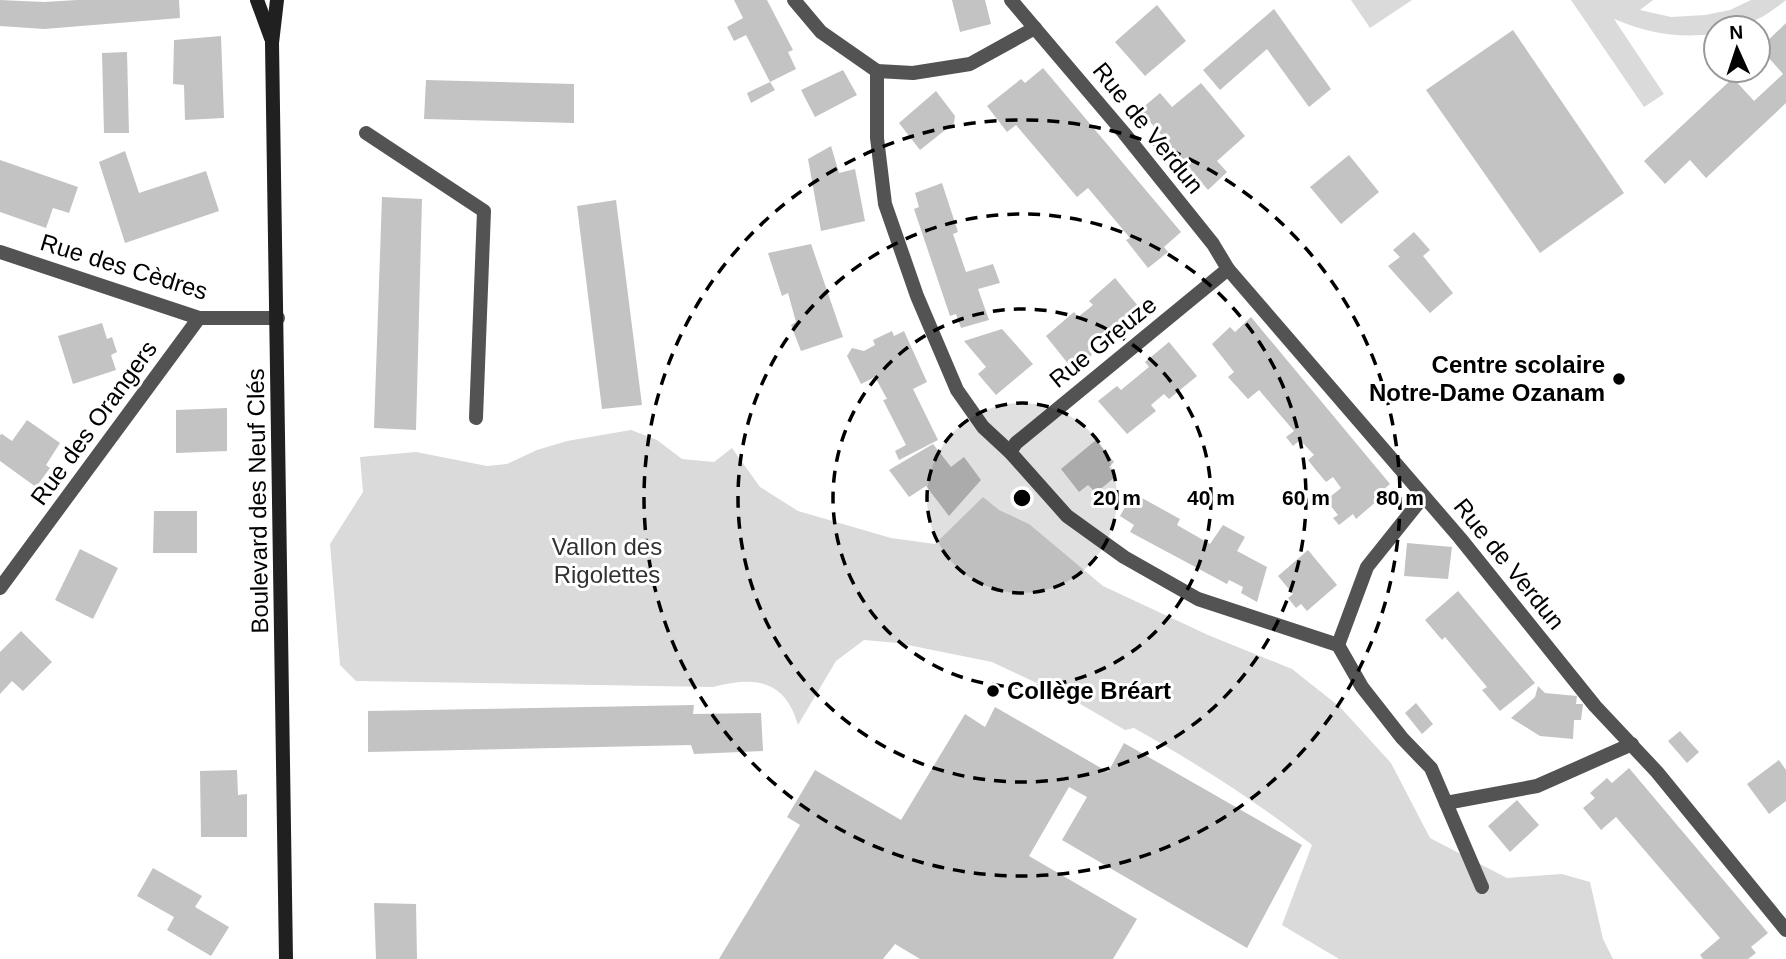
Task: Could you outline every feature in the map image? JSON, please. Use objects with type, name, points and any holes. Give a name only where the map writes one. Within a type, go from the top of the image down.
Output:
[{"type":"main road","name":"Boulevard des Neuf Clés","points":[[257,0],[272,43]]},
{"type":"main road","name":"Boulevard des Neuf Clés","points":[[277,0],[272,43],[286,959]]},
{"type":"street","points":[[794,0],[821,32],[877,71],[913,73],[970,64],[1035,28]]},
{"type":"street","name":"Rue de Verdun","points":[[1012,0],[1205,234],[1228,269],[1460,538],[1595,706],[1632,744],[1786,930]]},
{"type":"street","points":[[877,71],[877,138],[885,204],[917,296],[957,390],[983,427],[1010,452],[1067,516],[1124,557],[1198,598],[1338,645],[1362,687],[1402,738],[1431,768],[1482,887]]},
{"type":"street","points":[[366,133],[484,211],[476,418]]},
{"type":"street","name":"Rue des Cèdres","points":[[0,252],[199,318],[278,318]]},
{"type":"street","name":"Rue Greuze","points":[[1010,452],[1016,443],[1228,269]]},
{"type":"street","name":"Rue des Orangers","points":[[3,578],[199,318]]},
{"type":"street","points":[[1338,645],[1367,567],[1423,497]]},
{"type":"street","points":[[1446,803],[1537,786],[1632,744]]},
{"type":"green space","points":[[1351,0],[1412,0],[1370,28]]},
{"type":"green space","points":[[1571,0],[1653,0],[1640,10],[1671,17],[1702,15],[1702,34],[1664,34],[1614,19],[1664,94],[1644,107]]},
{"type":"green space","points":[[1751,0],[1786,0],[1769,12],[1710,14],[1730,10]]},
{"type":"green space","name":"Vallon des Rigolettes","points":[[631,430],[657,440],[682,459],[714,462],[732,448],[760,487],[798,511],[891,538],[935,544],[983,497],[999,510],[1029,524],[1103,586],[1208,635],[1292,669],[1340,707],[1391,763],[1430,838],[1507,878],[1562,874],[1590,882],[1603,939],[1613,959],[1339,959],[1282,925],[1312,845],[1225,783],[1134,728],[1125,730],[1075,701],[992,662],[898,643],[864,640],[836,661],[798,725],[785,698],[776,690],[754,682],[713,687],[356,681],[340,665],[330,544],[363,492],[360,457],[416,452],[487,466],[507,464],[537,450],[567,441]]},
{"type":"building","points":[[0,0],[179,0],[180,18],[44,29],[0,26]]},
{"type":"building","points":[[734,0],[767,0],[793,50],[788,52],[796,69],[770,82],[746,35],[734,41],[727,27],[743,18]]},
{"type":"building","points":[[952,0],[985,0],[991,24],[960,32]]},
{"type":"building","points":[[1157,5],[1186,41],[1145,76],[1115,42]]},
{"type":"building","points":[[1274,9],[1331,89],[1309,107],[1267,49],[1220,90],[1203,70]]},
{"type":"building","points":[[1786,23],[1786,103],[1706,178],[1690,160],[1665,184],[1644,161],[1727,84],[1738,84],[1754,101],[1783,74],[1772,62],[1772,36]]},
{"type":"building","points":[[1513,30],[1624,193],[1540,253],[1426,90]]},
{"type":"building","points":[[221,36],[224,118],[185,120],[184,85],[173,84],[174,40]]},
{"type":"building","points":[[127,52],[129,133],[104,133],[102,53]]},
{"type":"building","points":[[1043,68],[1181,232],[1164,247],[1168,252],[1148,268],[1126,240],[1130,238],[1088,188],[1077,197],[1016,125],[1007,132],[987,106],[1021,79],[1025,83]]},
{"type":"building","points":[[843,70],[857,95],[815,117],[801,90]]},
{"type":"building","points":[[426,80],[574,84],[574,123],[424,119]]},
{"type":"building","points":[[770,82],[775,90],[751,103],[747,93]]},
{"type":"building","points":[[1201,83],[1245,136],[1217,161],[1227,172],[1208,190],[1140,110],[1160,93],[1172,107]]},
{"type":"building","points":[[936,91],[955,116],[954,123],[920,150],[899,123]]},
{"type":"building","points":[[831,146],[839,173],[855,169],[865,221],[821,231],[808,159]]},
{"type":"building","points":[[125,151],[139,193],[206,171],[219,211],[125,243],[99,162]]},
{"type":"building","points":[[1349,155],[1379,192],[1341,224],[1310,187]]},
{"type":"building","points":[[0,160],[78,187],[69,213],[53,208],[46,228],[0,212]]},
{"type":"building","points":[[942,183],[958,232],[953,234],[966,272],[993,264],[1000,283],[978,289],[989,320],[961,328],[956,314],[950,316],[914,209],[919,207],[915,193]]},
{"type":"building","points":[[382,197],[422,199],[416,430],[374,428]]},
{"type":"building","points":[[616,200],[642,405],[602,409],[577,206]]},
{"type":"building","points":[[1414,232],[1430,250],[1423,256],[1453,293],[1430,313],[1388,266],[1400,257],[1393,250]]},
{"type":"building","points":[[811,244],[843,337],[801,351],[791,325],[796,322],[788,293],[782,296],[768,253]]},
{"type":"building","points":[[1115,278],[1143,312],[1120,332],[1115,326],[1104,335],[1088,349],[1092,355],[1073,370],[1046,336],[1074,312],[1078,317],[1093,305],[1089,301]]},
{"type":"building","points":[[1251,317],[1390,484],[1383,490],[1385,494],[1356,519],[1353,514],[1339,525],[1333,518],[1338,515],[1326,500],[1341,488],[1333,477],[1326,482],[1308,460],[1314,455],[1300,440],[1293,446],[1286,437],[1294,431],[1259,390],[1248,399],[1228,377],[1234,372],[1212,344],[1230,327],[1235,332]]},
{"type":"building","points":[[102,323],[107,339],[112,337],[117,352],[111,355],[116,370],[73,384],[58,336]]},
{"type":"building","points":[[1002,329],[1033,364],[996,395],[978,374],[986,367],[964,341]]},
{"type":"building","points":[[892,331],[894,336],[904,331],[927,382],[913,389],[938,440],[899,460],[895,451],[906,445],[883,400],[887,399],[875,377],[861,384],[847,356],[852,348],[864,351],[875,345],[873,340]]},
{"type":"building","points":[[1169,342],[1197,376],[1169,399],[1164,394],[1151,405],[1156,411],[1127,434],[1098,401],[1117,386],[1121,390],[1149,367],[1145,362]]},
{"type":"building","points":[[227,408],[227,451],[176,453],[176,410]]},
{"type":"building","points":[[27,420],[60,443],[46,465],[50,468],[36,487],[0,461],[0,435],[12,441]]},
{"type":"building","points":[[1096,440],[1114,462],[1109,467],[1116,476],[1096,493],[1088,485],[1079,492],[1061,469]]},
{"type":"building","points":[[933,444],[951,467],[964,457],[981,480],[949,516],[926,486],[909,497],[889,470]]},
{"type":"building","points":[[1133,493],[1180,519],[1177,525],[1210,544],[1223,525],[1245,537],[1237,551],[1267,567],[1257,602],[1241,593],[1243,587],[1229,580],[1227,584],[1130,532],[1134,525],[1120,516]]},
{"type":"building","points":[[154,511],[197,511],[197,553],[153,553]]},
{"type":"building","points":[[1407,543],[1452,547],[1448,579],[1404,576]]},
{"type":"building","points":[[80,549],[118,568],[93,619],[55,600]]},
{"type":"building","points":[[1308,550],[1337,585],[1307,611],[1301,604],[1296,608],[1288,598],[1293,594],[1278,576]]},
{"type":"building","points":[[1458,591],[1535,683],[1500,711],[1482,690],[1487,687],[1445,637],[1442,640],[1425,620]]},
{"type":"building","points":[[21,631],[52,662],[23,691],[12,681],[0,694],[0,652]]},
{"type":"building","points":[[1538,686],[1545,693],[1577,696],[1576,704],[1583,704],[1581,720],[1574,720],[1573,739],[1540,736],[1511,718],[1535,697]]},
{"type":"building","points":[[1416,703],[1433,724],[1422,734],[1405,713]]},
{"type":"building","points":[[694,705],[693,714],[761,713],[763,751],[694,754],[691,745],[368,752],[368,711]]},
{"type":"building","points":[[995,707],[1108,772],[1124,743],[1302,845],[1247,948],[1062,840],[1087,797],[1069,787],[1029,856],[1137,919],[1113,959],[920,959],[895,944],[883,959],[719,959],[800,825],[787,817],[815,770],[901,820],[965,714],[985,727]]},
{"type":"building","points":[[1680,731],[1699,752],[1687,763],[1668,741]]},
{"type":"building","points":[[1779,760],[1786,770],[1786,801],[1769,814],[1747,784]]},
{"type":"building","points":[[1629,768],[1768,933],[1751,947],[1756,953],[1748,959],[1703,959],[1700,955],[1720,938],[1616,817],[1601,830],[1583,808],[1595,798],[1590,793],[1607,778],[1612,783]]},
{"type":"building","points":[[237,770],[238,795],[247,794],[247,837],[201,837],[200,771]]},
{"type":"building","points":[[1517,800],[1539,825],[1510,852],[1488,826]]},
{"type":"building","points":[[153,868],[202,896],[195,907],[229,927],[211,956],[167,930],[174,917],[137,896]]},
{"type":"building","points":[[374,903],[416,904],[417,959],[376,959]]},
{"type":"place","name":"Centre scolaire Notre-Dame Ozanam","points":[[1619,379]]},
{"type":"place","name":"Collège Bréart","points":[[993,691]]}]
